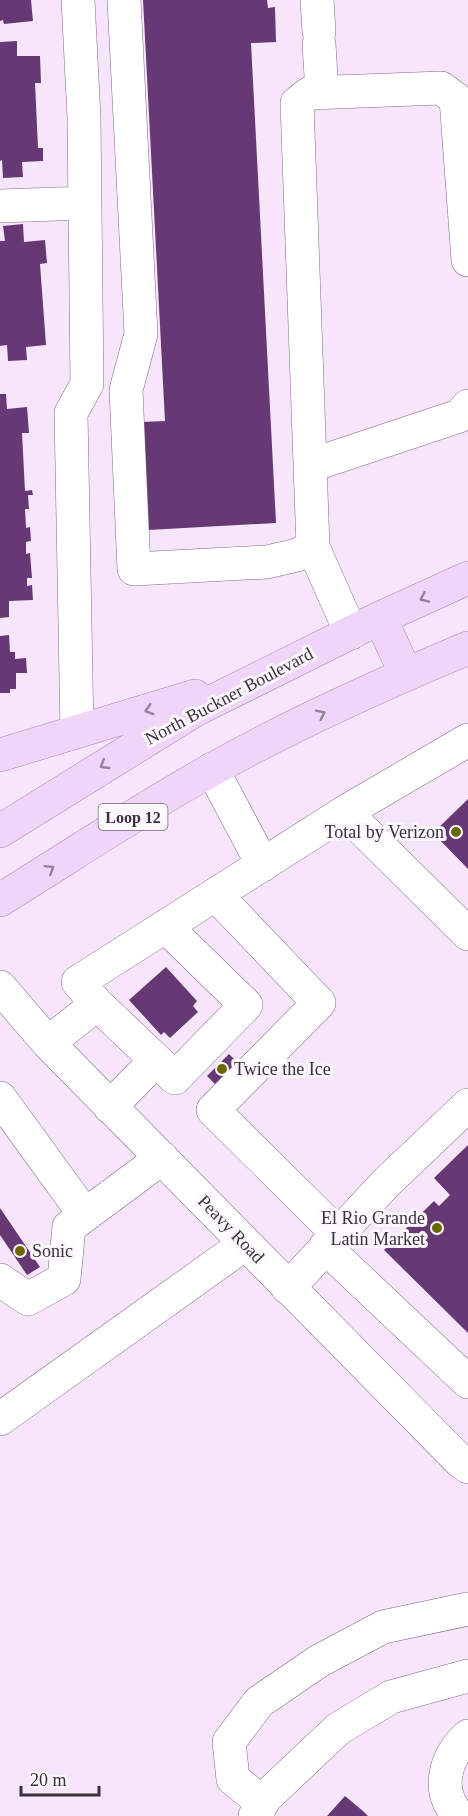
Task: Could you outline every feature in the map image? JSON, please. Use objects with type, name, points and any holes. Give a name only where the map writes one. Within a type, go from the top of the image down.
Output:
[{"type":"main road","name":"North Buckner Boulevard","points":[[0,831],[195,710],[380,618],[468,578]]},
{"type":"main road","points":[[380,618],[406,674]]},
{"type":"main road","name":"Loop 12","points":[[0,900],[212,769],[269,739],[406,674],[468,648]]},
{"type":"main road","points":[[0,755],[265,675]]},
{"type":"street","points":[[77,731],[70,413],[87,384],[84,118],[78,0]]},
{"type":"street","points":[[124,0],[141,334],[126,390],[134,569],[267,562],[297,555],[313,547]]},
{"type":"street","points":[[318,25],[322,93]]},
{"type":"street","points":[[351,633],[313,547],[312,465],[297,103],[310,93],[441,88],[456,99],[468,260]]},
{"type":"street","points":[[0,206],[85,203]]},
{"type":"street","points":[[312,465],[459,416],[468,406]]},
{"type":"street","points":[[166,927],[246,1005],[175,1078],[97,1004],[78,982],[345,812],[468,740]]},
{"type":"street","points":[[212,769],[263,865]]},
{"type":"street","points":[[345,812],[468,934]]},
{"type":"street","points":[[216,895],[319,1003],[213,1110],[331,1240],[468,1382]]},
{"type":"street","name":"Peavy Road","points":[[0,987],[48,1043],[110,1107],[468,1467]]},
{"type":"street","points":[[48,1043],[97,1004]]},
{"type":"street","points":[[110,1107],[156,1060]]},
{"type":"street","points":[[0,1098],[85,1215]]},
{"type":"street","points":[[288,1287],[387,1182],[468,1105]]},
{"type":"street","points":[[0,1280],[28,1299],[64,1279],[69,1227],[162,1158]]},
{"type":"street","points":[[0,1419],[245,1244]]},
{"type":"street","points":[[468,1609],[383,1628],[319,1661],[259,1702],[229,1742],[233,1779],[259,1809],[338,1729],[392,1697],[468,1676]]},
{"type":"street","points":[[459,1816],[448,1798],[445,1781],[448,1763],[456,1747],[468,1736]]},
{"type":"building","points":[[0,0],[31,0],[33,21],[4,24],[3,20],[0,21]]},
{"type":"building","points":[[143,0],[267,0],[268,8],[275,7],[276,42],[251,43],[276,523],[148,530],[142,422],[165,421]]},
{"type":"building","points":[[17,41],[17,56],[40,56],[41,83],[35,83],[38,148],[43,148],[43,161],[22,162],[23,177],[3,178],[2,160],[0,161],[0,42]]},
{"type":"building","points":[[23,224],[24,242],[45,240],[47,263],[40,264],[46,345],[26,347],[27,360],[8,361],[7,345],[0,346],[0,241],[5,241],[3,226]]},
{"type":"building","points":[[0,394],[6,394],[7,409],[27,407],[29,433],[22,433],[25,491],[32,490],[33,495],[28,495],[29,509],[25,509],[26,528],[30,527],[31,541],[26,542],[26,554],[30,553],[32,578],[27,578],[27,586],[32,585],[33,600],[9,601],[9,617],[0,618]]},
{"type":"building","points":[[9,635],[10,652],[15,652],[15,659],[26,658],[27,673],[16,673],[16,689],[10,689],[10,693],[0,693],[0,636]]},
{"type":"building","points":[[468,799],[468,869],[433,833]]},
{"type":"building","points":[[166,967],[197,1001],[193,1006],[198,1012],[170,1038],[164,1032],[161,1035],[129,1000]]},
{"type":"building","name":"Twice the Ice","points":[[229,1054],[237,1062],[215,1084],[207,1076]]},
{"type":"building","name":"El Rio Grande Latin Market","points":[[468,1145],[468,1333],[384,1250],[434,1201],[439,1206],[450,1195],[434,1178]]},
{"type":"building","name":"Sonic","points":[[0,1208],[40,1267],[27,1275],[0,1235]]},
{"type":"building","points":[[345,1796],[363,1811],[368,1816],[327,1816]]},
{"type":"place","name":"Total by Verizon","points":[[456,832]]},
{"type":"place","name":"Twice the Ice","points":[[222,1069]]},
{"type":"place","name":"El Rio Grande Latin Market","points":[[437,1228]]},
{"type":"place","name":"Sonic","points":[[20,1251]]}]
